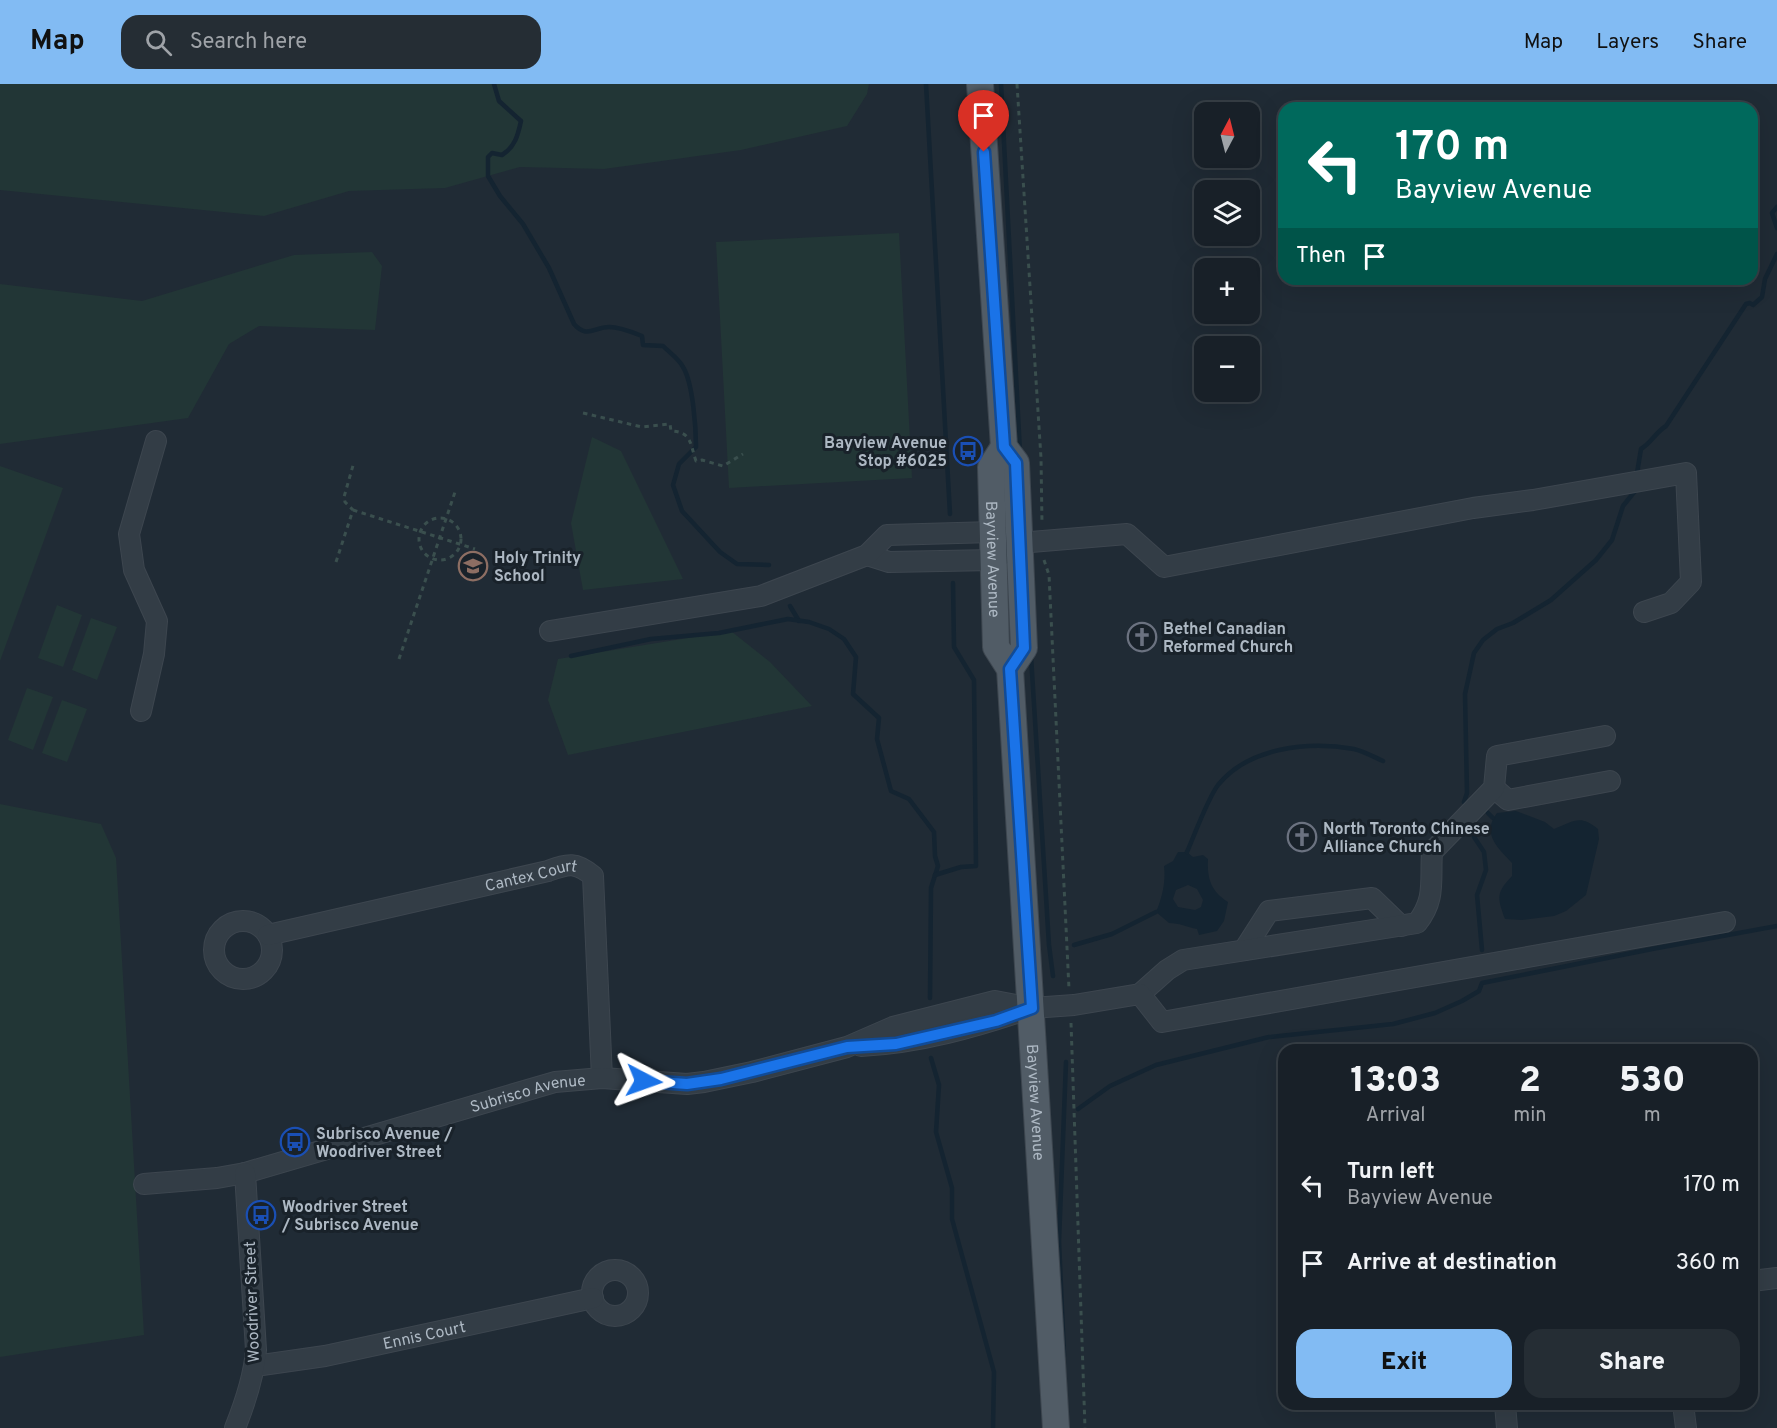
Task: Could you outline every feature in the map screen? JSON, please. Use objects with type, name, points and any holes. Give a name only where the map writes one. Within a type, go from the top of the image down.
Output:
[{"type":"main road","name":"Bayview Avenue","points":[[980,84],[1004,447],[1016,463],[1024,648],[1010,669]]},
{"type":"main road","name":"Bayview Avenue","points":[[1004,447],[991,467],[996,647],[1010,669],[1056,1428]]},
{"type":"street","points":[[141,711],[154,654],[158,621],[134,570],[129,534],[156,441]]},
{"type":"street","points":[[550,631],[761,596],[867,555],[887,535],[993,532],[1019,543],[1127,534],[1164,567],[1473,508],[1533,500],[1686,473],[1691,582],[1671,603],[1644,612]]},
{"type":"street","points":[[867,555],[890,562],[994,560],[1019,543]]},
{"type":"street","points":[[1605,736],[1497,756],[1494,788],[1432,852],[1431,897],[1427,911],[1417,923],[1183,960],[1167,970],[1140,994],[1162,1022],[1725,922]]},
{"type":"street","points":[[1494,788],[1508,800],[1610,782]]},
{"type":"street","name":"Cantex Court","points":[[268,934],[548,871],[568,864],[583,867],[593,876],[602,1078]]},
{"type":"street","points":[[1244,950],[1269,911],[1372,898],[1401,926]]},
{"type":"street","name":"Subrisco Avenue","points":[[144,1184],[217,1178],[245,1173],[555,1082],[602,1078],[687,1084],[704,1082],[847,1047],[896,1044],[996,1021],[1032,1008],[1074,1005],[1140,994]]},
{"type":"street","name":"Woodriver Street","points":[[235,1428],[244,1406],[255,1366],[256,1350],[245,1173]]},
{"type":"street","points":[[1758,1280],[1777,1278]]},
{"type":"street","name":"Ennis Court","points":[[255,1366],[325,1356],[593,1298]]},
{"type":"street","points":[[1506,1410],[1507,1428]]},
{"type":"street","points":[[1684,1410],[1686,1428]]},
{"type":"path","points":[[1017,84],[1041,459],[1042,523]]},
{"type":"path","points":[[583,414],[642,427],[670,424],[671,431],[682,432],[686,435],[696,461],[702,460],[723,466],[743,454]]},
{"type":"path","points":[[354,462],[344,497],[345,502],[353,510],[475,549]]},
{"type":"path","points":[[399,659],[455,492]]},
{"type":"path","points":[[336,562],[353,510]]},
{"type":"path","points":[[436,519],[446,519],[455,525],[460,534],[457,552],[450,558],[433,559],[424,553],[419,543],[420,532],[426,523],[436,519]]},
{"type":"green space","points":[[0,84],[869,84],[867,94],[847,126],[741,150],[604,169],[520,167],[445,188],[349,191],[264,216],[0,190]]},
{"type":"green space","points":[[899,233],[912,478],[729,488],[716,242]]},
{"type":"green space","points":[[372,252],[382,266],[375,330],[259,326],[229,344],[188,418],[0,444],[0,284],[142,301],[294,255]]},
{"type":"green space","points":[[592,437],[621,451],[683,579],[583,590],[571,523]]},
{"type":"green space","points":[[0,466],[63,488],[0,661]]},
{"type":"green space","points":[[57,605],[82,615],[63,667],[38,658]]},
{"type":"green space","points":[[91,618],[117,627],[97,680],[72,670]]},
{"type":"green space","points":[[731,631],[770,662],[812,706],[568,755],[548,700],[558,659]]},
{"type":"green space","points":[[27,688],[53,697],[33,750],[8,740]]},
{"type":"green space","points":[[62,700],[87,709],[67,762],[42,753]]},
{"type":"green space","points":[[0,804],[101,824],[116,858],[144,1335],[0,1357]]},
{"type":"water","points":[[1516,811],[1545,822],[1554,829],[1581,820],[1598,829],[1599,839],[1586,895],[1566,911],[1554,916],[1522,920],[1505,919],[1499,900],[1503,887],[1512,876],[1512,863],[1493,840],[1491,828],[1497,813]]},
{"type":"water","points":[[1178,852],[1187,852],[1193,857],[1203,855],[1208,859],[1211,884],[1228,902],[1224,921],[1217,931],[1199,935],[1197,929],[1169,923],[1156,912],[1163,890],[1164,866],[1173,861]],"holes":[[[1188,885],[1197,889],[1203,900],[1201,907],[1195,910],[1178,907],[1173,899],[1176,890]]]},
{"type":"waterway","points":[[494,84],[499,101],[521,121],[517,136],[510,148],[502,155],[492,153],[488,157],[488,176],[500,196],[523,224],[549,268],[574,324],[587,332],[609,327],[634,333],[642,336],[643,345],[663,346],[681,364],[692,394],[696,447],[679,464],[673,485],[682,511],[720,552],[737,564],[769,565]]},
{"type":"waterway","points":[[926,84],[950,514]]},
{"type":"waterway","points":[[1001,84],[1020,453]]},
{"type":"waterway","points":[[1777,207],[1772,213],[1777,228]]},
{"type":"waterway","points":[[1637,473],[1641,449],[1666,426],[1746,304],[1753,305],[1762,297],[1765,279],[1777,254]]},
{"type":"waterway","points":[[1464,802],[1467,793],[1465,694],[1474,653],[1483,640],[1497,629],[1513,623],[1551,600],[1596,560],[1612,540],[1623,506],[1635,488]]},
{"type":"waterway","points":[[935,875],[961,867],[976,866],[974,680],[954,647],[953,583]]},
{"type":"waterway","points":[[790,606],[799,621]]},
{"type":"waterway","points":[[571,656],[651,639],[719,633],[788,619],[809,622],[829,629],[844,639],[856,657],[853,694],[879,718],[877,739],[891,791],[909,799],[934,832],[935,856],[938,866],[931,888],[930,998]]},
{"type":"waterway","points":[[1031,656],[1049,945],[1053,976]]},
{"type":"waterway","points":[[1187,852],[1214,791],[1231,772],[1246,762],[1280,750],[1318,746],[1354,749],[1383,761]]},
{"type":"waterway","points":[[1488,813],[1493,818]]},
{"type":"waterway","points":[[1474,837],[1484,852],[1486,870],[1477,895],[1482,950]]},
{"type":"waterway","points":[[1074,945],[1112,934],[1156,912]]},
{"type":"waterway","points":[[1078,1109],[1110,1086],[1156,1065],[1269,1037],[1393,1024],[1435,1013],[1462,1001],[1479,991],[1482,983],[1777,926]]},
{"type":"waterway","points":[[931,1058],[939,1085],[936,1132],[952,1188],[952,1219],[994,1372],[993,1428]]},
{"type":"waterway","points":[[1064,1356],[1059,1241],[1066,1062]]},
{"type":"place","name":"Bayview Avenue Stop #6025","points":[[968,451]]},
{"type":"place","name":"Holy Trinity School","points":[[473,566]]},
{"type":"place","name":"Bethel Canadian Reformed Church","points":[[1142,637]]},
{"type":"place","name":"North Toronto Chinese Alliance Church","points":[[1302,837]]},
{"type":"place","name":"Subrisco Avenue / Woodriver Street","points":[[295,1142]]},
{"type":"place","name":"Woodriver Street / Subrisco Avenue","points":[[261,1215]]},
{"type":"route","points":[[644,1081],[687,1084],[721,1079],[847,1047],[896,1044],[996,1021],[1032,1008],[1010,669],[1024,648],[1016,463],[1004,447],[984,152]]}]
